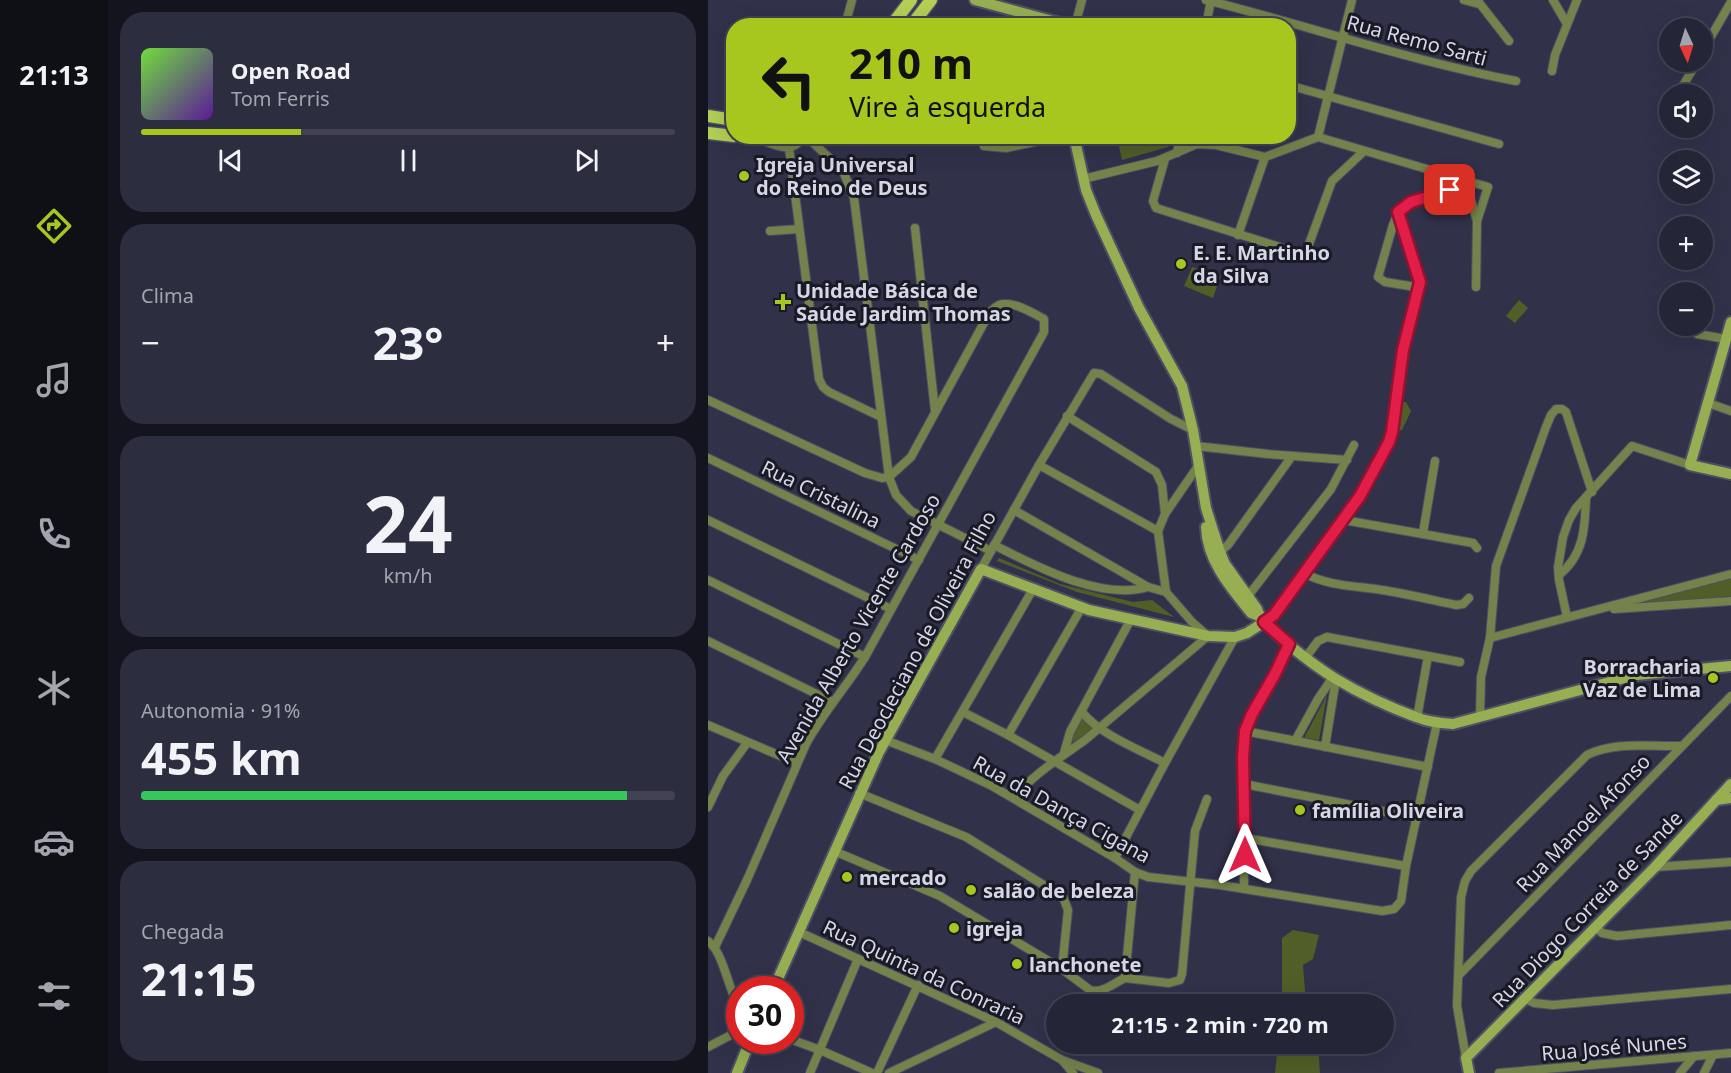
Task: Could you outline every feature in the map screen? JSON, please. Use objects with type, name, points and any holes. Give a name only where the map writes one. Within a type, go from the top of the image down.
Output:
[{"type":"main road","points":[[897,18],[911,0]]},
{"type":"main road","points":[[917,18],[931,0]]},
{"type":"main road","points":[[708,116],[726,119]]},
{"type":"main road","points":[[708,133],[726,135]]},
{"type":"street","points":[[975,0],[1043,18]]},
{"type":"street","points":[[1076,18],[1082,0]]},
{"type":"street","points":[[1207,18],[1209,0]]},
{"type":"street","name":"Rua Remo Sarti","points":[[1209,0],[1272,18]]},
{"type":"street","points":[[1318,136],[1352,0]]},
{"type":"street","points":[[1464,0],[1478,2],[1509,41]]},
{"type":"street","points":[[1553,0],[1567,24]]},
{"type":"street","points":[[1552,72],[1555,55],[1577,0]]},
{"type":"street","points":[[847,18],[852,1]]},
{"type":"street","points":[[1713,33],[1731,2]]},
{"type":"street","name":"Rua Remo Sarti","points":[[1296,25],[1483,75],[1516,81]]},
{"type":"street","points":[[1296,87],[1499,144]]},
{"type":"street","points":[[1083,179],[1165,159],[1197,144],[1210,144],[1264,157],[1318,136],[1488,187],[1477,221],[1476,287]]},
{"type":"street","points":[[773,144],[789,148],[796,144]]},
{"type":"street","points":[[813,144],[843,171],[854,198],[892,489],[911,511],[938,526],[1052,573],[1098,587],[1126,592],[1148,587]]},
{"type":"street","points":[[984,146],[1006,148],[1025,144]]},
{"type":"street","points":[[1076,144],[1083,179],[1099,224],[1137,311],[1182,386],[1193,430],[1206,508],[1220,552],[1262,619]]},
{"type":"street","points":[[1177,153],[1179,144]]},
{"type":"street","points":[[789,148],[819,379],[829,392],[881,417]]},
{"type":"street","points":[[1165,159],[1153,201],[1156,208],[1305,255],[1332,181],[1364,151]]},
{"type":"street","points":[[1238,234],[1264,157]]},
{"type":"street","points":[[1418,285],[1410,287],[1385,282],[1378,277],[1398,212],[1411,202],[1450,190],[1463,180]]},
{"type":"street","points":[[1463,180],[1477,221]]},
{"type":"street","points":[[981,569],[1082,607],[1208,636],[1236,637],[1248,633],[1262,619],[1274,615],[1360,496],[1389,442],[1403,350],[1419,280],[1398,212]]},
{"type":"street","points":[[708,400],[865,473],[882,478],[889,477],[911,457],[935,412],[915,228]]},
{"type":"street","points":[[770,231],[799,229]]},
{"type":"street","name":"Avenida Alberto Vicente Cardoso","points":[[712,944],[747,879],[796,764],[816,725],[848,684],[865,657],[1044,332],[1044,319],[1012,305],[997,306],[986,319],[935,412]]},
{"type":"street","points":[[1690,465],[1727,343],[1731,322]]},
{"type":"street","points":[[1704,336],[1727,343]]},
{"type":"street","name":"Rua Deocleciano de Oliveira Filho","points":[[779,976],[859,793],[885,740],[1090,376],[1097,372],[1171,420],[1193,430]]},
{"type":"street","points":[[1708,403],[1731,411]]},
{"type":"street","points":[[1480,717],[1481,677],[1490,638],[1494,577],[1498,557],[1551,415],[1556,409],[1562,409],[1566,412],[1589,495],[1585,527],[1578,553],[1559,575]]},
{"type":"street","points":[[1067,416],[1156,472],[1162,485],[1166,514]]},
{"type":"street","points":[[1248,596],[1331,489],[1354,445]]},
{"type":"street","points":[[1196,446],[1347,460]]},
{"type":"street","points":[[1567,617],[1559,575],[1560,553],[1566,528],[1576,508],[1632,446],[1690,465],[1731,474]]},
{"type":"street","points":[[1220,552],[1244,524],[1292,456]]},
{"type":"street","name":"Rua Cristalina","points":[[708,458],[919,560]]},
{"type":"street","points":[[1423,533],[1435,461]]},
{"type":"street","points":[[1039,465],[1158,531]]},
{"type":"street","points":[[1198,466],[1166,514],[1158,531],[1166,592],[1192,622],[1208,636]]},
{"type":"street","points":[[1206,508],[1207,537],[1215,564],[1251,613],[1262,619],[1289,644],[1335,678],[1417,718],[1453,724],[1636,675],[1667,670],[1731,666]]},
{"type":"street","points":[[1014,510],[1148,587],[1166,592]]},
{"type":"street","points":[[708,520],[891,609]]},
{"type":"street","points":[[1344,520],[1473,543],[1477,548]]},
{"type":"street","points":[[1304,573],[1326,582],[1456,605],[1463,604],[1469,598]]},
{"type":"street","points":[[1490,638],[1731,574]]},
{"type":"street","points":[[708,580],[865,657]]},
{"type":"street","points":[[934,759],[1033,589]]},
{"type":"street","points":[[1600,610],[1731,601]]},
{"type":"street","points":[[1008,735],[1082,607]]},
{"type":"street","points":[[1064,753],[1070,732],[1131,619]]},
{"type":"street","points":[[1014,798],[1025,785],[1064,753],[1085,740],[1208,636]]},
{"type":"street","points":[[1115,858],[1236,637]]},
{"type":"street","points":[[1306,657],[1318,641],[1327,638],[1460,662]]},
{"type":"street","points":[[708,642],[833,702]]},
{"type":"street","points":[[1244,889],[1243,758],[1245,731],[1289,644]]},
{"type":"street","points":[[1417,718],[1428,656]]},
{"type":"street","points":[[1295,741],[1314,705],[1335,678]]},
{"type":"street","points":[[1325,747],[1335,678]]},
{"type":"street","name":"Rua Manoel Afonso","points":[[1460,974],[1731,696]]},
{"type":"street","points":[[1082,711],[1086,717],[1100,727],[1165,763]]},
{"type":"street","points":[[963,712],[1140,810]]},
{"type":"street","name":"Rua da Dança Cigana","points":[[885,740],[934,759],[992,786],[1135,872],[1148,877],[1389,911],[1401,901],[1406,866],[1437,723]]},
{"type":"street","points":[[708,725],[796,764]]},
{"type":"street","points":[[1245,731],[1428,768]]},
{"type":"street","points":[[708,807],[723,776],[747,743]]},
{"type":"street","points":[[1469,1073],[1457,1006],[1462,889],[1471,871],[1587,755],[1596,750],[1613,747],[1681,746]]},
{"type":"street","points":[[1244,784],[1418,818]]},
{"type":"street","name":"Rua Diogo Correia de Sande","points":[[1466,1058],[1655,867],[1731,784]]},
{"type":"street","points":[[859,793],[966,837],[1063,897],[1068,910],[1062,969]]},
{"type":"street","points":[[1716,800],[1731,798]]},
{"type":"street","points":[[834,851],[940,896],[1062,969],[1083,986],[1095,992],[1125,978],[1169,983],[1180,980],[1182,974],[1195,831],[1207,799]]},
{"type":"street","points":[[1245,838],[1406,866]]},
{"type":"street","points":[[1655,867],[1731,861]]},
{"type":"street","points":[[1125,978],[1135,872]]},
{"type":"street","points":[[1596,927],[1602,933],[1617,936],[1731,925]]},
{"type":"street","name":"Rua Quinta da Conraria","points":[[799,932],[996,1022],[1062,1060],[1098,1073]]},
{"type":"street","points":[[712,944],[726,981]]},
{"type":"street","points":[[810,1073],[858,959]]},
{"type":"street","points":[[877,1073],[918,985]]},
{"type":"street","points":[[1526,999],[1534,1004],[1553,1005],[1731,990]]},
{"type":"street","points":[[889,1073],[996,1022]]},
{"type":"street","points":[[708,1047],[726,1038]]},
{"type":"street","points":[[804,1044],[872,1073]]},
{"type":"street","name":"Rua José Nunes","points":[[1499,1073],[1731,1053]]},
{"type":"street","points":[[737,1073],[745,1054]]},
{"type":"street","points":[[1704,1073],[1713,1055]]},
{"type":"street","points":[[1680,1073],[1694,1056]]},
{"type":"street","points":[[1062,1060],[1073,1073]]},
{"type":"green space","points":[[1119,144],[1170,144],[1168,147],[1122,160]]},
{"type":"green space","points":[[1192,267],[1220,277],[1213,298],[1184,286]]},
{"type":"green space","points":[[1519,300],[1528,308],[1515,323],[1506,316]]},
{"type":"green space","points":[[1399,402],[1406,402],[1411,411],[1402,430],[1399,430],[1396,423]]},
{"type":"green space","points":[[999,558],[1060,584],[1133,602],[1152,600],[1174,617],[1077,592],[997,561]]},
{"type":"green space","points":[[1731,579],[1731,596],[1655,604],[1637,602]]},
{"type":"green space","points":[[1327,695],[1319,740],[1305,738],[1305,736]]},
{"type":"green space","points":[[1082,715],[1096,727],[1082,738],[1068,744]]},
{"type":"green space","points":[[1293,930],[1319,935],[1313,959],[1303,965],[1305,994],[1282,994],[1282,938]]},
{"type":"green space","points":[[1277,1054],[1319,1054],[1320,1073],[1275,1073]]},
{"type":"place","name":"Igreja Universal do Reino de Deus","points":[[744,176]]},
{"type":"place","name":"E. E. Martinho da Silva","points":[[1181,264]]},
{"type":"place","name":"Unidade Básica de Saúde Jardim Thomas","points":[[783,302]]},
{"type":"place","name":"Borracharia Vaz de Lima","points":[[1713,678]]},
{"type":"place","name":"família Oliveira","points":[[1300,810]]},
{"type":"place","name":"mercado","points":[[847,877]]},
{"type":"place","name":"salão de beleza","points":[[971,890]]},
{"type":"place","name":"igreja","points":[[954,928]]},
{"type":"place","name":"lanchonete","points":[[1017,964]]},
{"type":"route","points":[[1245,855],[1243,758],[1245,731],[1289,644],[1264,622],[1274,615],[1344,520],[1360,496],[1389,442],[1396,412],[1403,350],[1420,282],[1398,212],[1411,202],[1450,190]]}]
